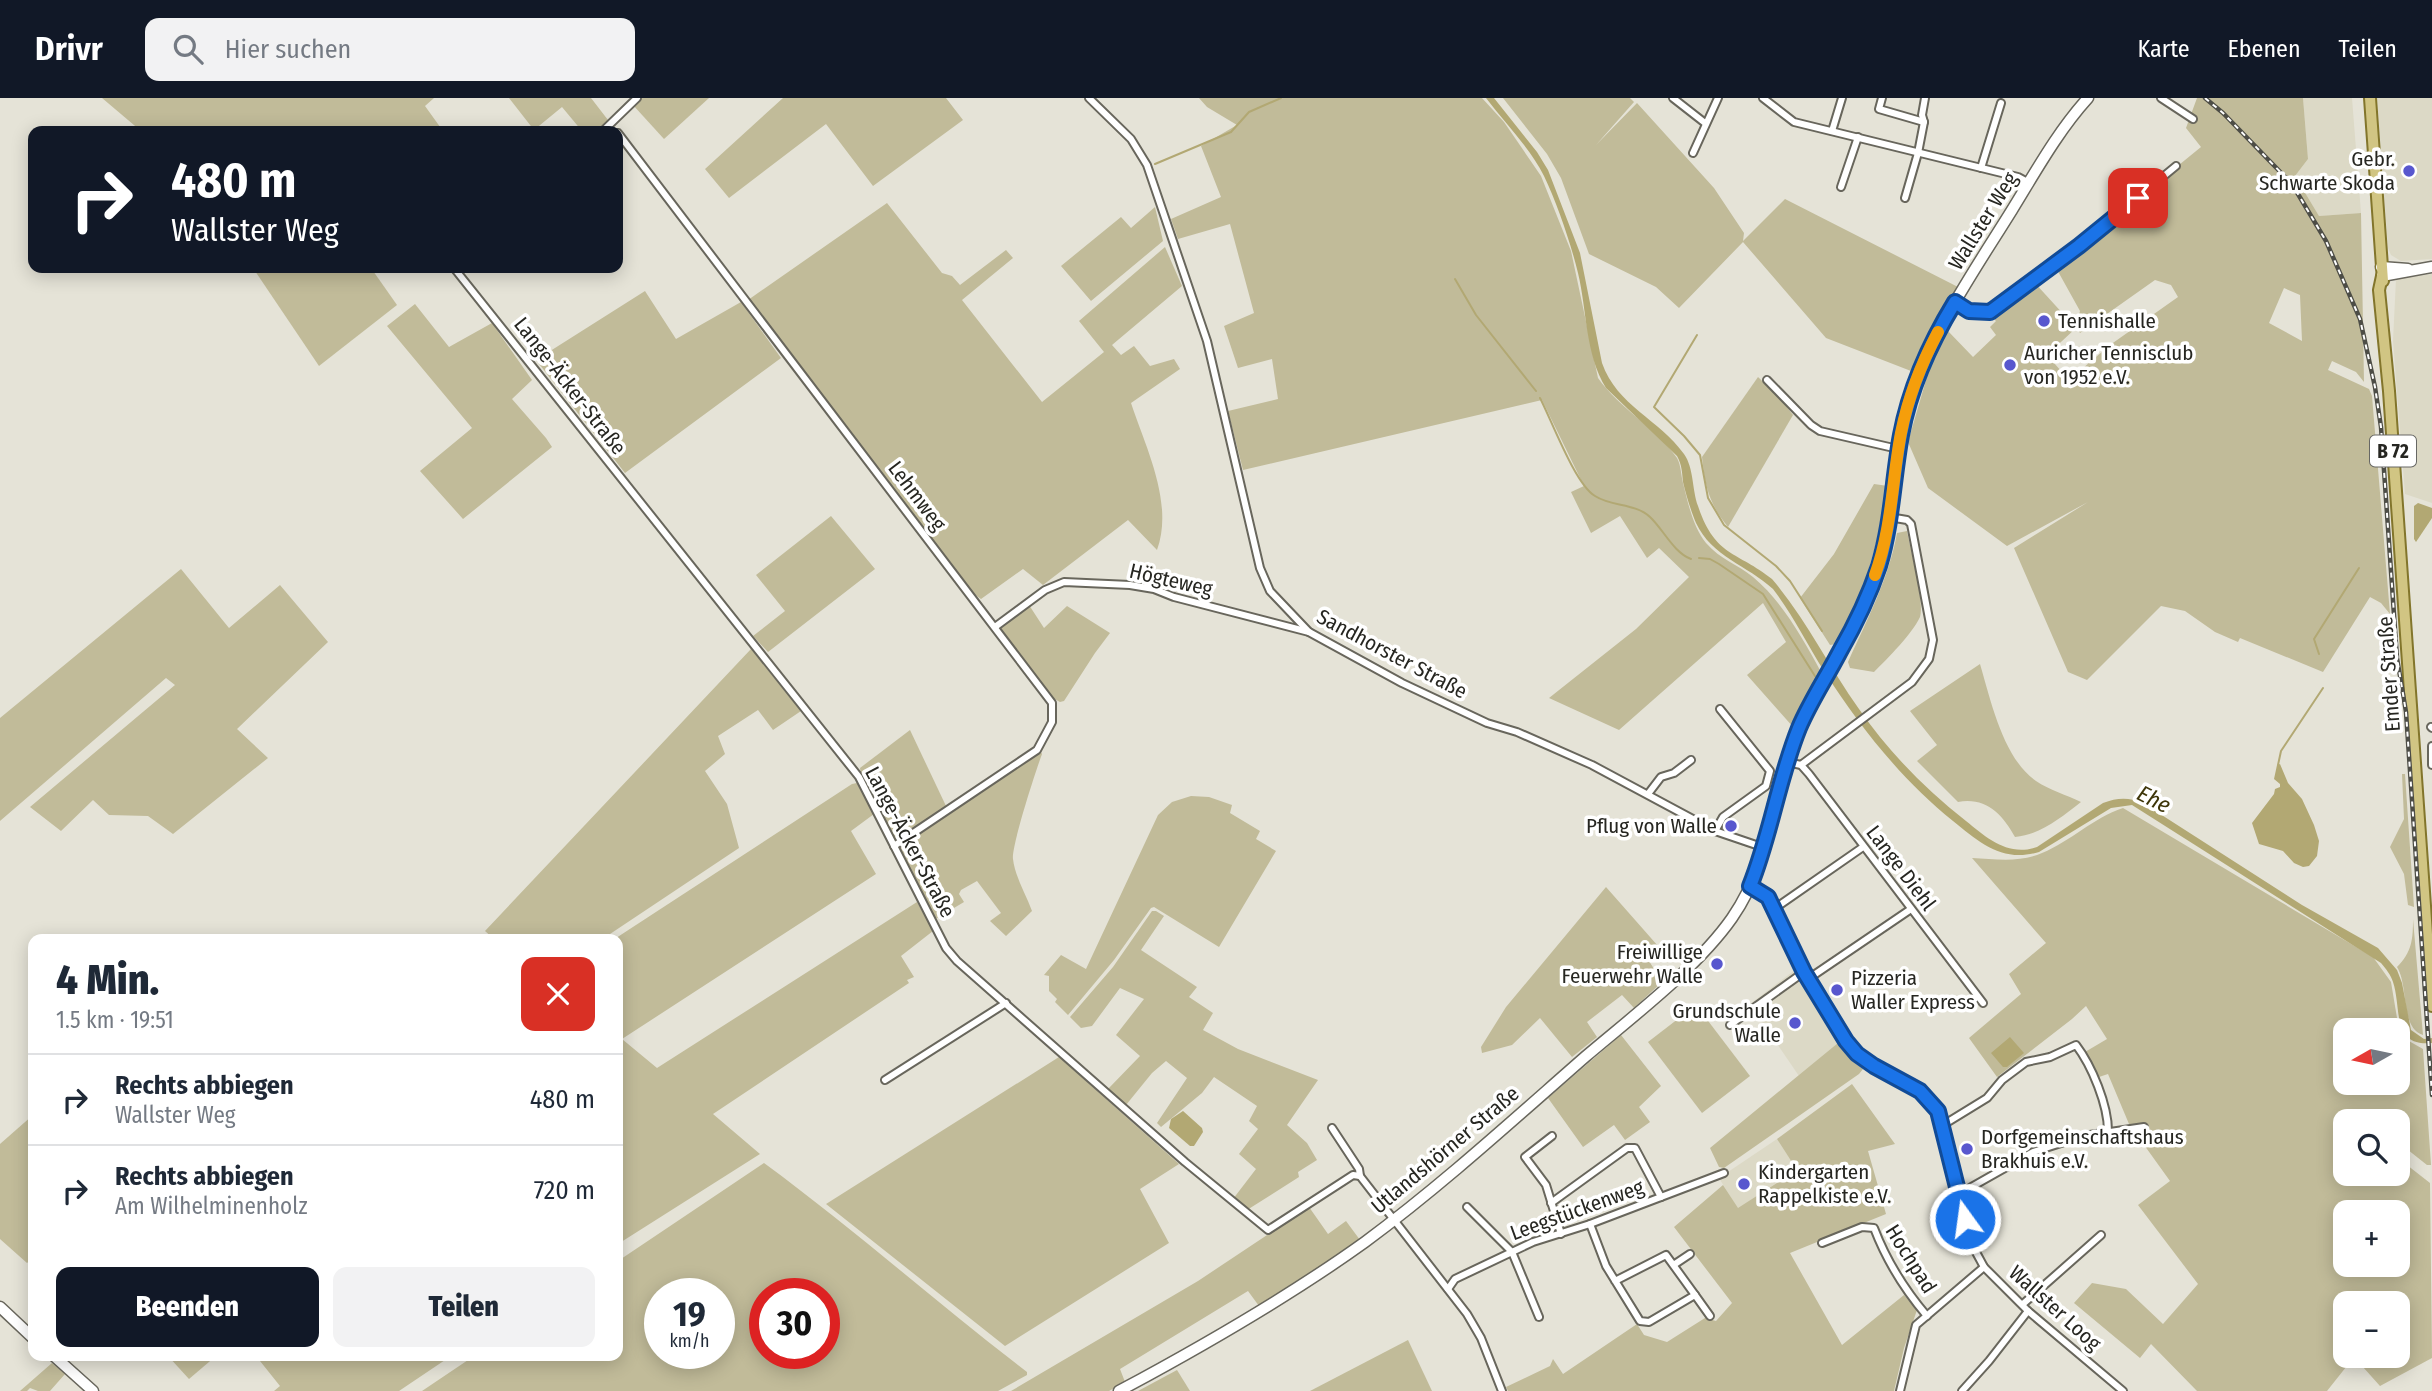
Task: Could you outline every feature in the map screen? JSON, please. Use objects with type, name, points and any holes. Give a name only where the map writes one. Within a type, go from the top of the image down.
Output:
[{"type":"main road","name":"Emder Straße","points":[[2370,98],[2382,272],[2386,288],[2385,339],[2432,1006]]},
{"type":"street","points":[[609,126],[636,98]]},
{"type":"street","name":"Sandhorster Straße","points":[[1089,98],[1131,139],[1147,165],[1207,341],[1260,568],[1270,591],[1309,632],[1402,683],[1487,723],[1517,732],[1591,765],[1715,831],[1765,848]]},
{"type":"street","points":[[1673,98],[1705,123]]},
{"type":"street","points":[[1693,153],[1718,98]]},
{"type":"street","points":[[1763,98],[1794,122],[2018,177],[2029,183]]},
{"type":"street","points":[[1832,131],[1842,98]]},
{"type":"street","points":[[1882,98],[1879,109],[1924,121]]},
{"type":"street","points":[[1905,198],[1918,153],[1925,98]]},
{"type":"street","name":"Wallster Weg","points":[[1750,886],[1765,848],[1799,727],[1870,590],[1879,564],[1904,420],[1930,347],[2029,183],[2064,128],[2088,98]]},
{"type":"street","points":[[2161,98],[2193,118]]},
{"type":"street","points":[[1981,168],[2001,103]]},
{"type":"street","points":[[1842,187],[1858,138]]},
{"type":"street","name":"Lehmweg","points":[[623,140],[1052,703],[1053,716],[1049,728],[1040,746],[1029,756],[894,846]]},
{"type":"street","points":[[1955,302],[1969,311],[1990,312],[2079,246],[2176,166]]},
{"type":"street","points":[[2382,272],[2432,267]]},
{"type":"street","name":"Lange-Äcker-Straße","points":[[458,273],[851,766],[868,793],[946,948],[957,961],[1185,1162],[1268,1230],[1353,1175],[1360,1176]]},
{"type":"street","points":[[1767,380],[1820,431],[1898,449]]},
{"type":"street","points":[[1787,762],[1801,765],[1920,674],[1929,659],[1933,640],[1911,524],[1908,520],[1889,517]]},
{"type":"street","name":"Högteweg","points":[[995,627],[1045,590],[1063,582],[1154,589],[1174,597],[1309,632]]},
{"type":"street","points":[[1715,831],[1723,817],[1766,786],[1770,771],[1720,709]]},
{"type":"street","points":[[2432,746],[2432,765]]},
{"type":"street","points":[[1648,794],[1661,777],[1674,773],[1691,760]]},
{"type":"street","name":"Lange Diehl","points":[[1801,765],[1983,1003]]},
{"type":"street","points":[[1774,909],[1863,847]]},
{"type":"street","name":"Wallster Loog","points":[[1750,886],[1768,897],[1806,976],[1846,1041],[1857,1054],[1877,1068],[1920,1091],[1938,1111],[1971,1243],[1984,1267],[2028,1311],[2123,1391]]},
{"type":"street","name":"Utlandshörner Straße","points":[[1119,1391],[1271,1304],[1393,1220],[1686,969],[1724,929],[1750,886]]},
{"type":"street","points":[[1730,1025],[1911,909]]},
{"type":"street","points":[[885,1080],[1006,1003]]},
{"type":"street","points":[[1943,1125],[1987,1098],[2002,1080],[2026,1062],[2050,1057],[2076,1045],[2097,1083],[2106,1111],[2108,1131]]},
{"type":"street","points":[[1959,1194],[2033,1152],[2083,1136],[2144,1127]]},
{"type":"street","points":[[1332,1128],[1359,1169],[1360,1176],[1467,1314],[1481,1338],[1502,1391]]},
{"type":"street","points":[[1552,1136],[1525,1157],[1546,1185],[1561,1234]]},
{"type":"street","points":[[1552,1203],[1632,1147],[1661,1197]]},
{"type":"street","name":"Leegstückenweg","points":[[1448,1289],[1455,1279],[1533,1242],[1590,1224],[1724,1173]]},
{"type":"street","points":[[1467,1207],[1512,1252],[1539,1317]]},
{"type":"street","points":[[1590,1224],[1601,1256],[1637,1318],[1646,1323],[1695,1295]]},
{"type":"street","name":"Hochpad","points":[[1822,1243],[1862,1227],[1874,1228],[1884,1254],[1905,1290],[1927,1317]]},
{"type":"street","points":[[2023,1304],[2101,1235]]},
{"type":"street","points":[[1675,1264],[1690,1254]]},
{"type":"street","points":[[1615,1281],[1665,1255],[1675,1264],[1710,1316]]},
{"type":"street","points":[[1899,1391],[1916,1325],[1984,1267]]},
{"type":"street","points":[[0,1307],[28,1333]]},
{"type":"street","points":[[1962,1391],[1989,1362],[2028,1311]]},
{"type":"street","points":[[60,1361],[93,1391]]},
{"type":"shaded area","points":[[102,98],[434,98],[425,106],[439,126],[135,126]]},
{"type":"shaded area","points":[[509,98],[591,98],[608,120],[602,126],[578,126],[562,107],[539,126],[531,126]]},
{"type":"shaded area","points":[[640,98],[709,98],[664,139],[633,105]]},
{"type":"shaded area","points":[[783,98],[946,98],[963,120],[873,186],[826,124],[729,198],[705,169]]},
{"type":"shaded area","points":[[1199,98],[1482,98],[1504,122],[1541,176],[1571,251],[1598,378],[1677,458],[1701,537],[1723,558],[1753,577],[1773,597],[1821,672],[1804,700],[1794,728],[1747,675],[1786,642],[1763,603],[1619,730],[1549,698],[1636,629],[1689,577],[1659,548],[1647,558],[1620,516],[1591,533],[1571,492],[1584,486],[1542,400],[1243,470],[1228,411],[1278,399],[1272,359],[1238,368],[1224,326],[1254,313],[1230,224],[1178,239],[1171,219],[1221,197],[1201,146],[1237,125],[1207,107]]},
{"type":"shaded area","points":[[1486,98],[1494,98],[1548,170],[1580,253],[1602,363],[1609,378],[1628,401],[1663,431],[1684,454],[1690,466],[1698,506],[1712,535],[1728,551],[1772,579],[1796,610],[1870,725],[1922,783],[1982,834],[1998,844],[2017,850],[2037,847],[2103,803],[2123,799],[2143,803],[2302,905],[2378,948],[2397,970],[2409,1018],[2399,1018],[2393,982],[2381,963],[2132,805],[2111,808],[2039,852],[2014,855],[1993,849],[1973,837],[1916,788],[1882,751],[1852,712],[1773,589],[1721,552],[1703,535],[1690,508],[1677,456],[1606,388],[1594,361],[1581,287],[1568,237],[1544,176],[1517,136]]},
{"type":"shaded area","points":[[1503,98],[1630,98],[1634,102],[1596,145],[1637,103],[1714,188],[1744,233],[1743,241],[1785,199],[1960,288],[1911,371],[1826,338],[1743,242],[1679,308],[1656,287],[1589,254],[1561,178],[1547,154]]},
{"type":"shaded area","points":[[2197,98],[2303,98],[2308,159],[2295,176],[2319,216],[2361,213],[2364,382],[2356,372],[2332,361],[2328,370],[2369,389],[2372,396],[2390,614],[2381,603],[2370,597],[2323,672],[2240,638],[2238,642],[2215,632],[2185,611],[2161,606],[2087,680],[2068,672],[2014,548],[2088,502],[2007,546],[1928,488],[1908,442],[1933,356],[1947,330],[1973,357],[1996,335],[1990,327],[1996,321],[1990,315],[2034,282],[2076,328],[2047,355],[2069,380],[2110,345],[2178,297],[2171,285],[2155,280],[2080,333],[2076,326],[2080,311],[2055,266],[2201,147],[2186,128]],"holes":[[[2284,288],[2300,295],[2302,341],[2269,323]]]},
{"type":"shaded area","points":[[2303,98],[2352,98],[2361,213],[2319,216],[2295,176],[2308,159]]},
{"type":"shaded area","points":[[2377,98],[2432,98],[2432,259],[2401,261],[2391,255],[2388,248]]},
{"type":"shaded area","points":[[887,203],[942,273],[952,276],[960,285],[1006,250],[1013,258],[962,300],[1042,402],[1104,352],[1079,321],[1165,247],[1182,286],[1112,345],[1121,355],[1134,346],[1150,366],[1174,359],[1180,369],[1131,403],[1160,495],[1162,514],[1157,550],[1128,520],[1043,585],[1023,569],[981,599],[974,594],[748,300]]},
{"type":"shaded area","points":[[1155,207],[1163,241],[1091,301],[1061,266],[1121,217],[1131,228]]},
{"type":"shaded area","points":[[256,273],[375,273],[397,305],[319,366]]},
{"type":"shaded area","points":[[2432,274],[2432,503],[2405,494],[2393,341],[2396,279]]},
{"type":"shaded area","points":[[645,291],[676,339],[741,302],[781,358],[625,473],[536,360]]},
{"type":"shaded area","points":[[415,304],[449,347],[492,323],[532,380],[512,399],[552,447],[463,519],[420,471],[472,428],[387,326]]},
{"type":"shaded area","points":[[1758,377],[1793,415],[1728,527],[1709,494],[1702,457]]},
{"type":"shaded area","points":[[1874,484],[1888,486],[1875,548],[1855,607],[1836,644],[1830,645],[1800,598],[1834,554]]},
{"type":"shaded area","points":[[2418,503],[2432,508],[2432,518],[2416,542],[2414,506]]},
{"type":"shaded area","points":[[831,516],[875,569],[768,652],[753,636],[785,611],[756,575]]},
{"type":"shaded area","points":[[1907,531],[1919,589],[1920,617],[1906,638],[1874,672],[1850,668],[1848,662],[1883,583],[1897,533]]},
{"type":"shaded area","points":[[181,569],[229,628],[280,585],[328,642],[237,729],[268,758],[173,834],[148,816],[109,815],[93,800],[61,831],[30,807],[175,685],[166,678],[0,821],[0,718]]},
{"type":"shaded area","points":[[1029,605],[1044,628],[1067,606],[1110,633],[1064,701],[1060,702],[1051,697],[1000,627]]},
{"type":"shaded area","points":[[751,649],[801,711],[773,730],[758,710],[718,736],[725,754],[705,771],[727,804],[739,848],[610,934],[488,934],[485,931]]},
{"type":"shaded area","points":[[1980,664],[2000,728],[2015,758],[2036,781],[2081,802],[2034,833],[2015,837],[2005,821],[1992,809],[1977,802],[1958,802],[1917,761],[1937,745],[1910,711]]},
{"type":"shaded area","points":[[910,730],[946,806],[896,840],[892,837],[860,768]]},
{"type":"shaded area","points":[[1040,750],[1042,754],[1013,852],[1018,879],[1032,911],[1006,936],[990,921],[1001,913],[977,881],[961,890],[959,894],[964,902],[934,920],[898,850],[900,845]]},
{"type":"shaded area","points":[[2280,764],[2288,783],[2302,799],[2319,841],[2317,856],[2309,866],[2303,867],[2294,863],[2283,851],[2259,844],[2252,823],[2275,789],[2280,787],[2274,779],[2277,765]]},
{"type":"shaded area","points":[[2402,774],[2405,774],[2414,907],[2408,905],[2404,874],[2390,847],[2404,819]]},
{"type":"shaded area","points":[[857,783],[874,814],[851,831],[876,874],[623,1038],[622,934]]},
{"type":"shaded area","points":[[1191,796],[1209,797],[1232,805],[1230,813],[1260,831],[1256,839],[1276,851],[1219,947],[1154,907],[1151,908],[1114,960],[1068,1015],[1055,1002],[1057,999],[1049,991],[1049,976],[1044,975],[1061,955],[1086,969],[1158,815],[1172,802]]},
{"type":"shaded area","points":[[2123,808],[2373,957],[2391,982],[2397,1018],[2333,1018],[2333,1096],[2410,1096],[2410,1042],[2423,1049],[2431,1165],[2427,1165],[2410,1152],[2410,1109],[2333,1109],[2333,1186],[2410,1186],[2410,1167],[2430,1183],[2432,1358],[2380,1386],[2364,1368],[2410,1368],[2410,1291],[2333,1291],[2333,1368],[2345,1368],[2327,1391],[2197,1391],[2151,1344],[2140,1358],[2074,1303],[2092,1283],[2126,1289],[2163,1324],[2198,1284],[2138,1205],[2170,1181],[2129,1124],[2108,1074],[2099,1077],[2085,1052],[2107,1039],[2086,1006],[1997,1077],[1969,1038],[2021,994],[2009,974],[2046,943],[1972,858],[2007,860],[2034,856],[2053,848],[2092,823]]},
{"type":"shaded area","points":[[1606,887],[1658,946],[1646,956],[1662,982],[1634,1008],[1622,995],[1587,1022],[1597,1037],[1572,1057],[1540,1018],[1512,1045],[1482,1053],[1481,1047],[1506,1007]]},
{"type":"shaded area","points":[[917,902],[933,931],[901,956],[914,977],[907,980],[909,983],[713,1114],[760,1154],[623,1241],[623,1040],[657,1068]]},
{"type":"shaded area","points":[[1152,911],[1164,916],[1141,950],[1197,987],[1189,997],[1213,1013],[1203,1030],[1238,1049],[1318,1080],[1287,1125],[1307,1143],[1317,1160],[1298,1172],[1299,1177],[1247,1210],[1233,1199],[1256,1169],[1239,1154],[1258,1129],[1249,1121],[1257,1106],[1214,1077],[1202,1093],[1161,1127],[1157,1123],[1187,1078],[1166,1061],[1152,1073],[1126,1105],[1108,1089],[1140,1056],[1116,1035],[1144,999],[1120,988],[1092,1026],[1081,1028],[1070,1017],[1113,967]]},
{"type":"shaded area","points":[[2413,919],[2423,1035],[2411,1024],[2397,967],[2406,956],[2413,933]]},
{"type":"shaded area","name":"Grundschule Walle","points":[[1795,970],[1840,1042],[1799,1076],[1750,1004]]},
{"type":"shaded area","points":[[1696,1005],[1750,1076],[1702,1113],[1648,1042]]},
{"type":"shaded area","points":[[2410,1025],[2411,1030],[2424,1039],[2432,1038],[2432,1043],[2419,1043],[2410,1039]]},
{"type":"shaded area","points":[[1621,1035],[1661,1086],[1639,1107],[1650,1122],[1625,1140],[1614,1125],[1583,1147],[1548,1098]]},
{"type":"shaded area","points":[[2010,1037],[2024,1053],[2007,1067],[2003,1067],[1991,1053]]},
{"type":"shaded area","points":[[1838,1043],[1852,1061],[1863,1069],[1859,1074],[1724,1168],[1719,1167],[1710,1148]]},
{"type":"shaded area","points":[[1059,1057],[1179,1164],[1140,1189],[1169,1243],[1005,1346],[826,1204]]},
{"type":"shaded area","points":[[1852,1084],[1895,1144],[1868,1151],[1886,1214],[1790,1253],[1842,1345],[1904,1295],[1917,1310],[1904,1348],[1894,1391],[1508,1391],[1506,1387],[1550,1366],[1553,1359],[1563,1374],[1637,1324],[1644,1335],[1667,1342],[1705,1318],[1716,1321],[1732,1303],[1674,1227],[1723,1185],[1738,1208],[1797,1170],[1777,1139]]},
{"type":"shaded area","points":[[1183,1111],[1202,1128],[1203,1132],[1194,1146],[1190,1146],[1169,1128],[1171,1119]]},
{"type":"shaded area","points":[[28,1119],[27,1263],[0,1239],[0,1144]]},
{"type":"shaded area","points":[[1777,1139],[1797,1169],[1738,1209],[1719,1178]]},
{"type":"shaded area","points":[[764,1163],[1027,1372],[1027,1375],[998,1391],[422,1391],[467,1361],[623,1361],[623,1258]]},
{"type":"shaded area","points":[[1309,1207],[1328,1234],[1346,1221],[1360,1240],[1259,1306],[1248,1291],[1120,1369],[1125,1382],[1109,1391],[1011,1391],[1198,1281]]},
{"type":"shaded area","points":[[1408,1340],[1432,1391],[1310,1391]]},
{"type":"shaded area","points":[[173,1361],[210,1361],[189,1379]]},
{"type":"shaded area","points":[[260,1361],[444,1361],[399,1391],[274,1391],[280,1386]]},
{"type":"shaded area","points":[[52,1363],[65,1374],[50,1391],[30,1388],[20,1391]]},
{"type":"shaded area","points":[[1177,1370],[1190,1391],[1138,1391]]},
{"type":"waterway","points":[[1155,164],[1231,132],[1249,112],[1281,98]]},
{"type":"waterway","points":[[1455,279],[1476,315],[1536,391]]},
{"type":"waterway","points":[[1697,335],[1654,407],[1700,455],[1708,498],[1724,525],[1776,566],[1790,581],[1822,631]]},
{"type":"waterway","points":[[1540,398],[1572,466],[1587,489],[1595,496],[1630,507],[1650,517],[1679,552],[1691,559]]},
{"type":"waterway","points":[[1699,558],[1710,559],[1719,564],[1763,594],[1815,676]]},
{"type":"waterway","points":[[2319,654],[2314,639],[2359,568]]},
{"type":"waterway","points":[[2278,765],[2281,751],[2323,688]]},
{"type":"railway","points":[[2205,98],[2292,184],[2326,241],[2360,319],[2381,427],[2397,658],[2406,712],[2432,1095]]},
{"type":"slow traffic","points":[[1875,575],[1885,543],[1904,420],[1918,376],[1938,332]]},
{"type":"place","name":"Gebr. Schwarte Skoda","points":[[2409,171]]},
{"type":"place","name":"Tennishalle","points":[[2044,321]]},
{"type":"place","name":"Auricher Tennisclub von 1952 e.V.","points":[[2010,365]]},
{"type":"place","name":"Pflug von Walle","points":[[1731,826]]},
{"type":"place","name":"Freiwillige Feuerwehr Walle","points":[[1717,964]]},
{"type":"place","name":"Pizzeria Waller Express","points":[[1837,990]]},
{"type":"place","name":"Grundschule Walle","points":[[1795,1023]]},
{"type":"place","name":"Dorfgemeinschaftshaus Brakhuis e.V.","points":[[1967,1149]]},
{"type":"place","name":"Kindergarten Rappelkiste e.V.","points":[[1744,1184]]},
{"type":"route","points":[[1965,1219],[1938,1111],[1920,1091],[1874,1066],[1857,1054],[1846,1041],[1804,972],[1768,897],[1750,886],[1765,848],[1777,794],[1799,727],[1870,590],[1885,543],[1904,420],[1923,363],[1955,302],[1969,311],[1990,312],[2138,198]]},
{"type":"water label","name":"Ehe","points":[[2154,799]]}]
